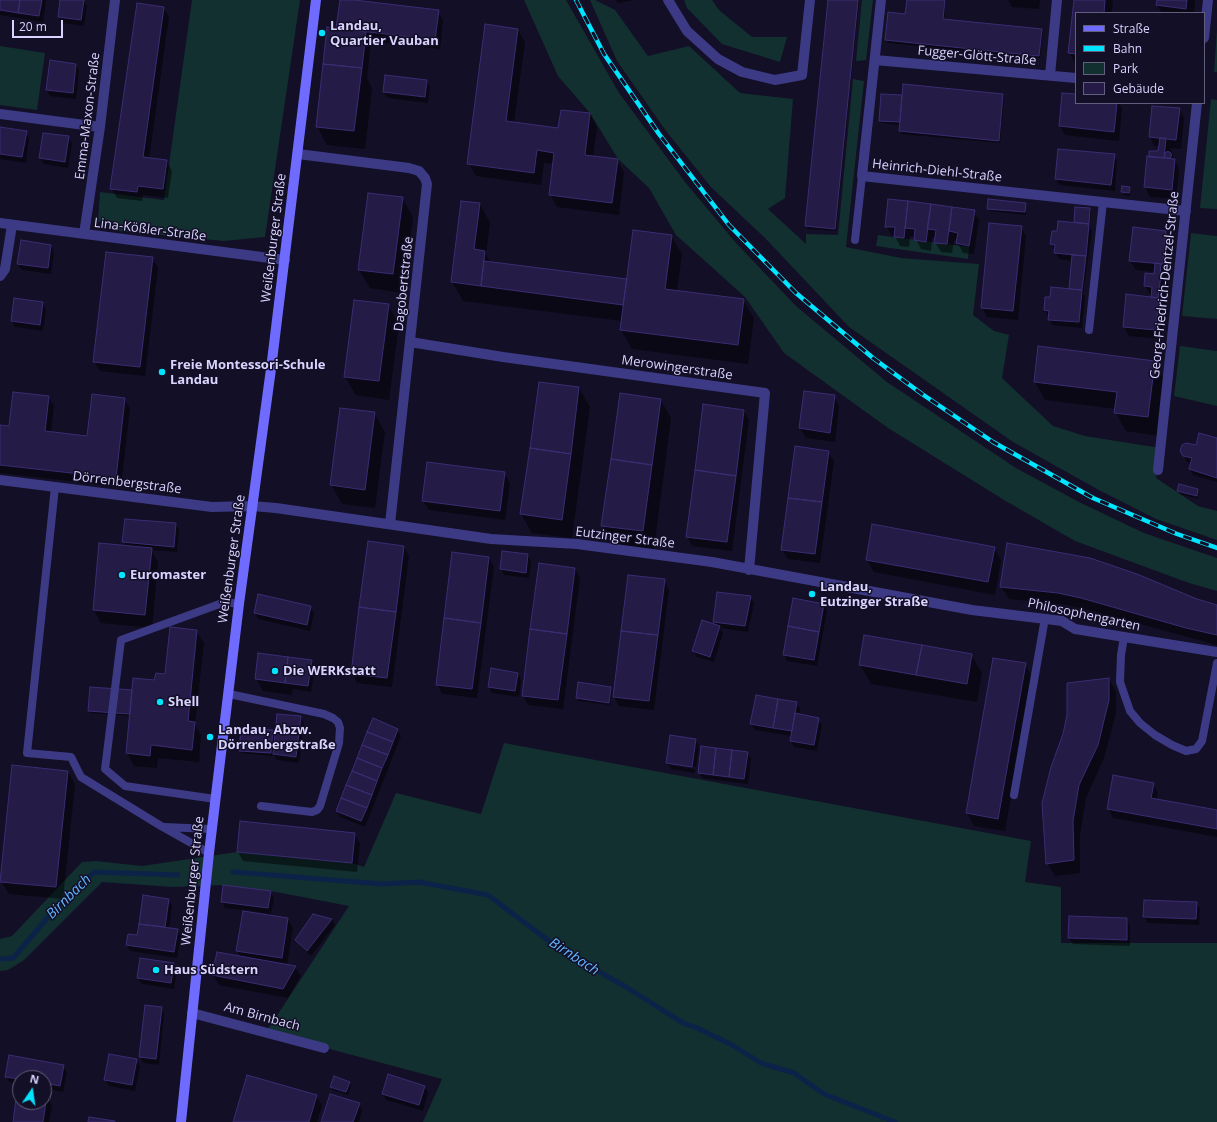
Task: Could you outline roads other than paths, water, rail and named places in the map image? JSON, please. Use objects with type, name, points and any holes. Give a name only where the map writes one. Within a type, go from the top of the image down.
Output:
[{"type":"street","name":"Emma-Maxon-Straße","points":[[84,234],[100,127],[115,0]]},
{"type":"street","name":"Weißenburger Straße","points":[[181,1122],[209,853],[229,694],[238,604],[285,260],[316,0]]},
{"type":"street","points":[[668,0],[687,31],[718,58],[729,66],[742,72],[775,80],[802,74],[810,0]]},
{"type":"street","name":"Heinrich-Diehl-Straße","points":[[881,0],[862,176],[1186,211]]},
{"type":"street","points":[[1050,75],[1057,0]]},
{"type":"street","points":[[1205,28],[1208,0]]},
{"type":"street","name":"Fugger-Glött-Straße","points":[[875,60],[1075,78]]},
{"type":"street","name":"Georg-Friedrich-Dentzel-Straße","points":[[1158,470],[1197,104]]},
{"type":"street","points":[[0,114],[100,127]]},
{"type":"street","name":"Dagobertstraße","points":[[298,154],[409,168],[419,171],[425,178],[427,190],[390,524]]},
{"type":"street","name":"Lina-Kößler-Straße","points":[[0,223],[285,260]]},
{"type":"street","points":[[0,276],[4,269],[12,225]]},
{"type":"street","name":"Merowingerstraße","points":[[410,342],[510,358],[765,394],[749,570]]},
{"type":"street","name":"Dörrenbergstraße","points":[[0,480],[212,507],[252,506]]},
{"type":"street","name":"Eutzinger Straße","points":[[252,506],[323,514],[491,538],[593,546],[712,562],[972,610],[993,611]]},
{"type":"street","name":"Philosophengarten","points":[[993,611],[1062,621],[1075,629],[1217,652]]},
{"type":"street","name":"Am Birnbach","points":[[192,1013],[324,1048]]},
{"type":"lane","points":[[856,240],[862,176]]},
{"type":"lane","points":[[1089,330],[1103,202]]},
{"type":"lane","points":[[55,488],[27,753],[72,757],[81,777],[161,826],[209,853]]},
{"type":"lane","points":[[215,799],[125,786],[105,769],[121,640],[225,602],[238,604]]},
{"type":"lane","points":[[1014,795],[1045,618]]},
{"type":"lane","points":[[1124,637],[1120,655],[1120,682],[1130,711],[1140,723],[1155,735],[1186,751],[1196,749],[1202,741],[1217,663]]},
{"type":"lane","points":[[229,694],[324,714],[338,722],[340,728],[339,743],[320,806],[317,810],[312,812],[261,806]]},
{"type":"lane","points":[[161,826],[212,829]]},
{"type":"waterway","name":"Birnbach","points":[[0,959],[13,958],[56,908],[94,872],[178,875]]},
{"type":"waterway","name":"Birnbach","points":[[233,872],[382,884],[419,882],[488,895],[561,950],[626,987],[683,1023],[732,1045],[761,1063],[794,1073],[824,1094],[895,1122]]},
{"type":"railway","points":[[576,0],[604,54],[659,134],[729,225],[796,293],[873,358],[922,394],[993,442],[1093,498],[1177,534],[1217,548]]},
{"type":"place","name":"Landau, Quartier Vauban","points":[[322,33]]},
{"type":"place","name":"Freie Montessori-Schule Landau","points":[[162,372]]},
{"type":"place","name":"Euromaster","points":[[122,575]]},
{"type":"place","name":"Landau, Eutzinger Straße","points":[[812,594]]},
{"type":"place","name":"Die WERKstatt","points":[[275,671]]},
{"type":"place","name":"Shell","points":[[160,702]]},
{"type":"place","name":"Landau, Abzw. Dörrenbergstraße","points":[[210,737]]},
{"type":"place","name":"Haus Südstern","points":[[156,970]]}]
